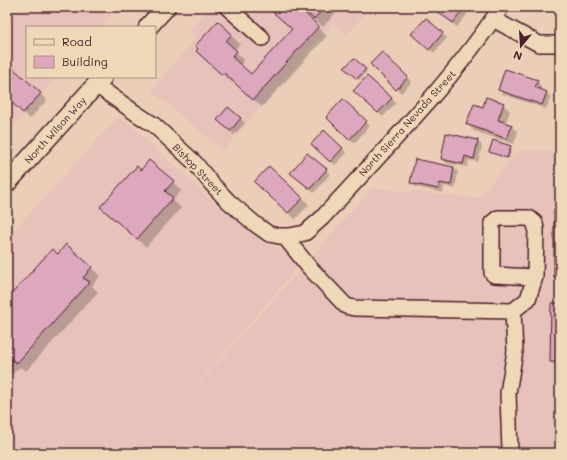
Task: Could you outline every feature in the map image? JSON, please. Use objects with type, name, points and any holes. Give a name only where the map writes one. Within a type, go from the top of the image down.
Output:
[{"type":"main road","points":[[149,26],[166,7]]},
{"type":"main road","name":"North Wilson Way","points":[[7,183],[100,81]]},
{"type":"street","points":[[227,7],[262,38]]},
{"type":"street","points":[[497,13],[539,44],[560,44]]},
{"type":"street","name":"North Sierra Nevada Street","points":[[305,233],[322,218],[438,90],[478,42],[497,13]]},
{"type":"street","name":"Bishop Street","points":[[100,81],[137,114],[154,125],[195,163],[228,201],[255,224],[269,234],[284,236],[305,233]]},
{"type":"street","points":[[284,236],[308,266],[346,306],[354,308],[513,311],[528,300],[535,278],[536,229],[535,223],[529,218],[498,218],[492,223],[492,273],[494,275],[535,278]]},
{"type":"street","points":[[510,453],[508,393],[515,351],[513,311]]},
{"type":"shaded area","points":[[7,7],[119,7],[102,26],[26,26],[26,78],[56,78],[7,134]]},
{"type":"shaded area","points":[[209,7],[371,7],[347,35],[333,23],[223,151],[151,90],[196,38],[189,31]]},
{"type":"shaded area","points":[[120,115],[214,202],[260,239],[303,261],[153,436],[372,188],[478,198],[519,151],[560,151],[560,453],[7,453],[7,238]]},
{"type":"building","points":[[267,7],[298,7],[319,26],[253,100],[224,73],[222,75],[196,51],[198,49],[195,46],[218,21],[232,34],[226,41],[237,51],[232,57],[251,74],[292,29]]},
{"type":"building","points":[[300,7],[325,7],[314,19]]},
{"type":"building","points":[[431,7],[465,7],[453,23]]},
{"type":"building","points":[[426,18],[443,33],[429,50],[411,34]]},
{"type":"building","points":[[382,52],[408,77],[396,90],[370,64]]},
{"type":"building","points":[[354,58],[366,69],[357,79],[344,68]]},
{"type":"building","points":[[7,63],[41,93],[23,113],[7,98]]},
{"type":"building","points":[[505,69],[538,80],[535,87],[547,92],[542,105],[498,90]]},
{"type":"building","points":[[367,76],[392,98],[378,113],[353,91]]},
{"type":"building","points":[[486,97],[504,103],[498,120],[512,125],[507,139],[466,124],[474,104],[483,107]]},
{"type":"building","points":[[343,99],[367,121],[349,140],[326,117]]},
{"type":"building","points":[[228,107],[241,118],[230,131],[217,120]]},
{"type":"building","points":[[324,130],[343,148],[330,162],[311,144]]},
{"type":"building","points":[[446,133],[478,140],[474,159],[465,156],[463,164],[441,159]]},
{"type":"building","points":[[493,140],[511,146],[507,158],[489,152]]},
{"type":"building","points":[[307,153],[327,169],[310,189],[290,173]]},
{"type":"building","points":[[415,159],[454,167],[451,185],[440,183],[438,189],[410,183]]},
{"type":"building","points":[[149,160],[174,181],[165,191],[173,198],[137,239],[100,207],[137,166],[141,170]]},
{"type":"building","points":[[269,166],[303,198],[288,213],[254,182]]},
{"type":"building","points":[[554,210],[560,210],[560,277],[554,277]]},
{"type":"building","points":[[66,244],[92,267],[83,278],[90,282],[17,363],[11,359],[7,363],[7,299],[52,249],[58,254]]},
{"type":"building","points":[[551,303],[560,303],[560,362],[550,362]]}]
